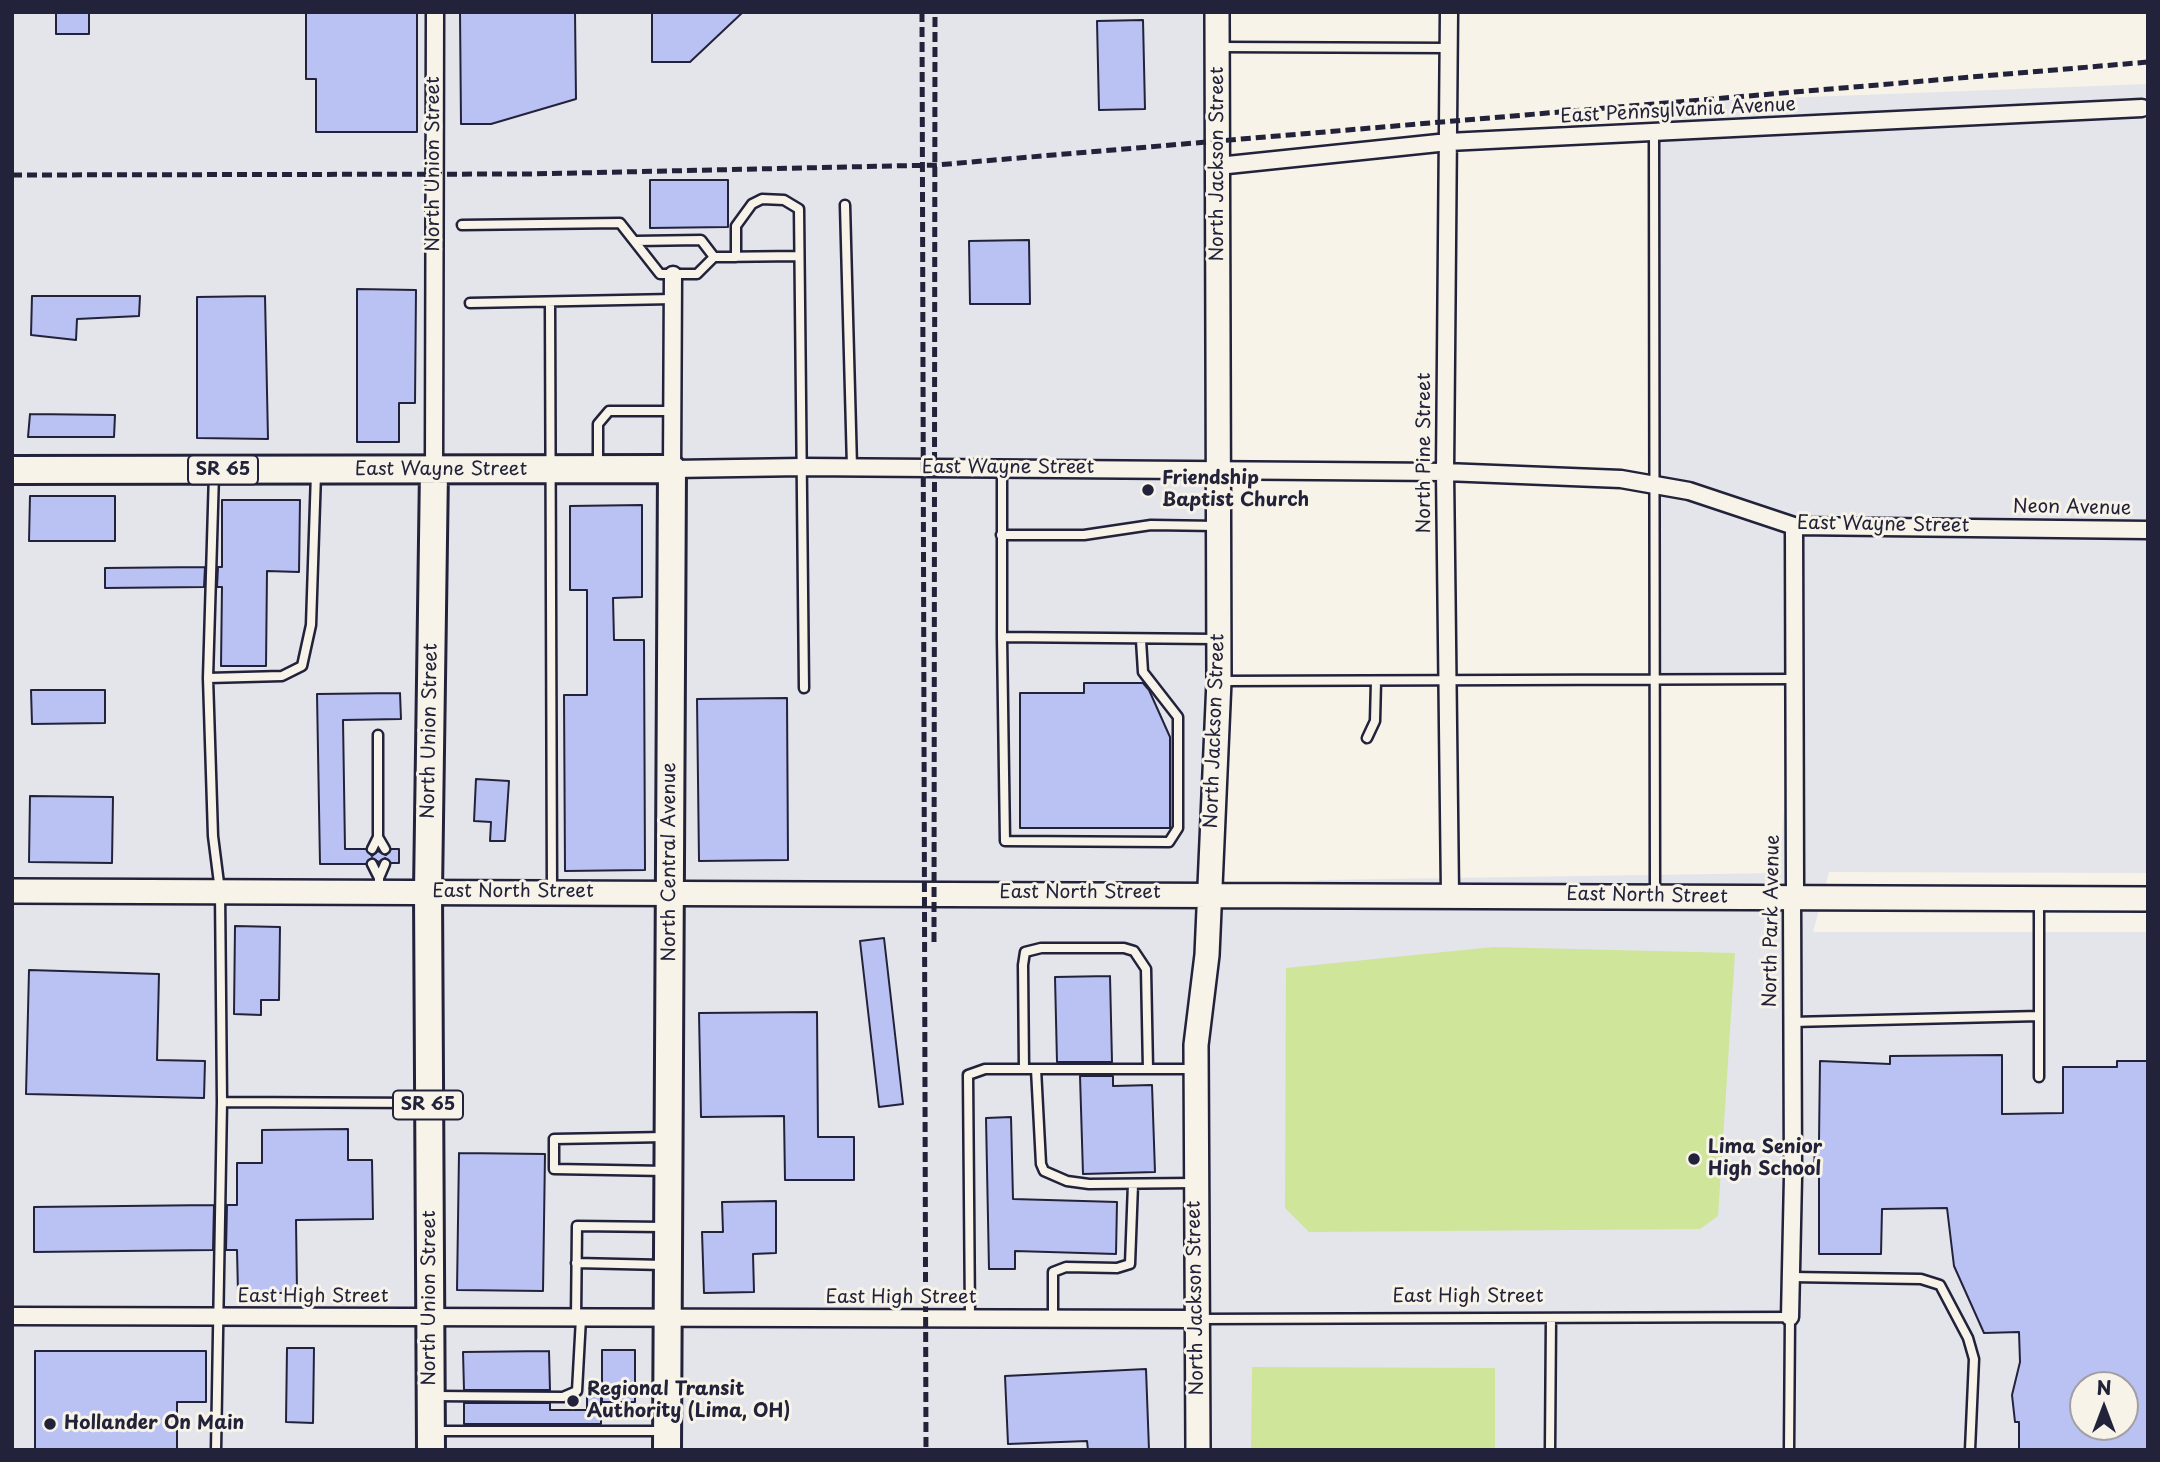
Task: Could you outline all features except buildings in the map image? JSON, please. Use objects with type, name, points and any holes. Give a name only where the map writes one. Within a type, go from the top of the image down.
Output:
[{"type":"main road","name":"North Jackson Street","points":[[1198,1450],[1196,1069],[1210,894],[1219,681],[1217,12]]},
{"type":"main road","name":"East Wayne Street","points":[[12,470],[672,469]]},
{"type":"main road","name":"North Central Avenue","points":[[668,1440],[672,469]]},
{"type":"main road","name":"North Union Street","points":[[431,1441],[428,891],[434,470]]},
{"type":"main road","name":"East North Street","points":[[12,891],[219,891],[379,885],[428,891],[552,892],[1655,895],[1792,900],[2148,899]]},
{"type":"street","name":"North Union Street","points":[[434,470],[435,12]]},
{"type":"street","name":"North Pine Street","points":[[1449,12],[1445,472],[1450,894]]},
{"type":"street","name":"East Pennsylvania Avenue","points":[[1218,166],[1448,142],[2142,108]]},
{"type":"street","name":"North Central Avenue","points":[[672,469],[673,275]]},
{"type":"street","name":"East Wayne Street","points":[[672,469],[852,467],[1445,472],[1621,479],[1735,504],[1794,526],[1997,528]]},
{"type":"street","name":"North Park Avenue","points":[[1790,1317],[1792,900],[1795,887],[1794,526]]},
{"type":"street","name":"Neon Avenue","points":[[1997,528],[2148,530]]},
{"type":"street","name":"East High Street","points":[[12,1317],[1196,1319]]},
{"type":"lane","points":[[1217,47],[1272,45],[1448,48]]},
{"type":"lane","points":[[1654,132],[1655,895]]},
{"type":"lane","points":[[736,257],[736,226],[751,204],[762,199],[784,200],[799,209],[804,688]]},
{"type":"lane","points":[[845,205],[852,467]]},
{"type":"lane","points":[[462,225],[620,223],[660,274],[697,274],[714,257],[799,256]]},
{"type":"lane","points":[[636,240],[701,240],[714,257]]},
{"type":"lane","points":[[470,303],[673,299]]},
{"type":"lane","points":[[550,302],[552,892]]},
{"type":"lane","points":[[598,470],[598,424],[610,411],[673,411]]},
{"type":"lane","points":[[1002,468],[1005,841],[1169,842],[1178,828],[1178,717],[1143,672],[1141,640]]},
{"type":"lane","points":[[214,470],[208,678],[213,836],[219,891],[222,1102],[216,1317],[216,1450]]},
{"type":"lane","points":[[208,678],[282,676],[302,666],[312,625],[316,470]]},
{"type":"lane","points":[[1001,535],[1084,535],[1152,524],[1218,526]]},
{"type":"lane","points":[[1002,637],[1219,639]]},
{"type":"lane","points":[[1219,681],[1794,679]]},
{"type":"lane","points":[[1367,738],[1375,721],[1376,681]]},
{"type":"lane","points":[[372,849],[378,837],[378,735]]},
{"type":"lane","points":[[378,837],[385,849]]},
{"type":"lane","points":[[372,864],[379,885]]},
{"type":"lane","points":[[379,885],[385,864]]},
{"type":"lane","points":[[2039,900],[2039,1077]]},
{"type":"lane","points":[[1024,1069],[1025,952],[1041,948],[1110,948],[1134,951],[1146,969],[1148,1069]]},
{"type":"lane","points":[[1792,1022],[2039,1016]]},
{"type":"lane","points":[[970,1319],[968,1075],[985,1069],[1196,1069]]},
{"type":"lane","points":[[1036,1069],[1041,1164],[1044,1171],[1067,1181],[1195,1183]]},
{"type":"lane","points":[[222,1102],[428,1103]]},
{"type":"lane","points":[[669,1137],[555,1139],[555,1169],[669,1171]]},
{"type":"lane","points":[[1053,1319],[1053,1272],[1066,1267],[1117,1268],[1130,1264],[1133,1184]]},
{"type":"lane","points":[[430,1396],[563,1397],[577,1391],[577,1226],[669,1227]]},
{"type":"lane","points":[[576,1263],[670,1265]]},
{"type":"lane","points":[[1791,1277],[1921,1279],[1940,1285],[1968,1338],[1974,1359],[1970,1450]]},
{"type":"lane","points":[[1789,1450],[1790,1317]]},
{"type":"lane","name":"East High Street","points":[[1196,1319],[1790,1317]]},
{"type":"lane","points":[[1550,1450],[1551,1318]]},
{"type":"lane","points":[[431,1441],[668,1440]]},
{"type":"shaded area","points":[[12,12],[1217,12],[1210,894],[1321,880],[1779,873],[1794,680],[1655,680],[1654,132],[1679,102],[2148,84],[2148,873],[1829,872],[1813,932],[2148,932],[2148,1450],[12,1450]]},
{"type":"green space","points":[[1493,947],[1735,953],[1718,1216],[1700,1229],[1309,1232],[1285,1208],[1286,968]]},
{"type":"green space","points":[[1252,1367],[1495,1368],[1495,1450],[1251,1450]]},
{"type":"railway","points":[[922,12],[926,1450]]},
{"type":"railway","points":[[934,942],[935,12]]},
{"type":"railway","points":[[12,175],[530,174],[936,165],[2148,62]]},
{"type":"place","name":"Friendship Baptist Church","points":[[1148,490]]},
{"type":"place","name":"Lima Senior High School","points":[[1694,1159]]},
{"type":"place","name":"Regional Transit Authority (Lima, OH)","points":[[573,1401]]},
{"type":"place","name":"Hollander On Main","points":[[50,1424]]}]
